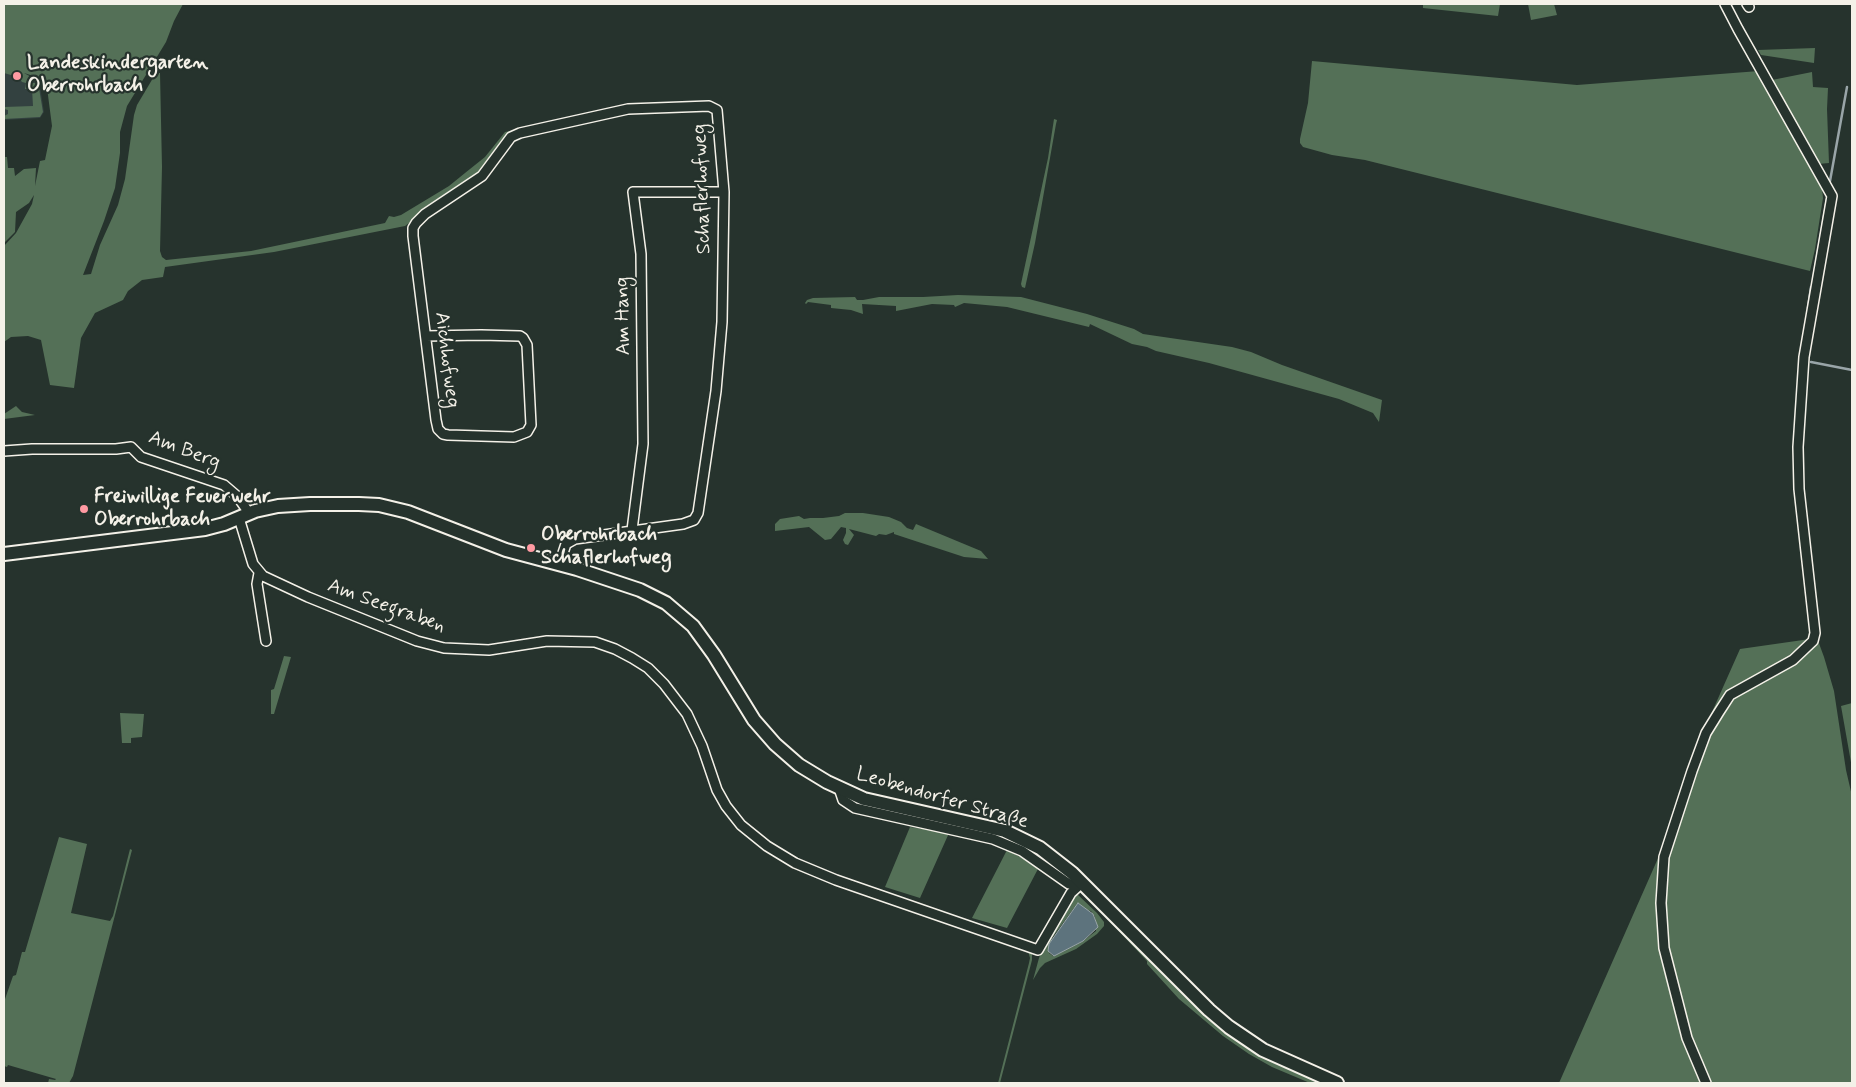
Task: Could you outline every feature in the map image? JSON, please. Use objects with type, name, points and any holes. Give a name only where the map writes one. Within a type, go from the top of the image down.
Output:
[{"type":"main road","name":"Leobendorfer Straße","points":[[4,554],[205,529],[269,508],[299,504],[379,505],[414,514],[506,550],[577,569],[640,590],[658,598],[693,626],[703,638],[741,702],[761,729],[775,744],[799,764],[839,788],[874,802],[976,824],[1019,837],[1057,860],[1209,1010],[1229,1027],[1263,1050],[1337,1083]]},
{"type":"street","points":[[1706,1083],[1687,1038],[1664,948],[1661,903],[1664,857],[1703,740],[1730,695],[1793,660],[1813,641],[1816,633],[1799,489],[1798,446],[1804,357],[1832,196],[1725,4]]},
{"type":"street","name":"Schaflerhofweg","points":[[413,228],[425,214],[482,176],[514,135],[628,109],[707,106],[715,108],[718,116],[724,192],[722,322],[716,391],[698,513],[694,520],[683,524],[632,530]]},
{"type":"street","name":"Am Hang","points":[[632,530],[643,444],[641,254],[633,192],[724,192]]},
{"type":"street","name":"Aichhofweg","points":[[413,228],[436,420],[440,432],[448,435],[514,437],[527,432],[531,425],[528,346],[523,338],[520,336],[481,335],[426,336]]},
{"type":"street","name":"Am Berg","points":[[4,452],[32,449],[116,449],[131,447],[141,457],[229,488],[238,497],[244,516]]},
{"type":"street","points":[[244,516],[253,564],[259,573],[257,584],[266,640]]},
{"type":"street","points":[[559,565],[565,546],[572,540],[632,530]]},
{"type":"street","name":"Am Seegraben","points":[[259,573],[268,579],[324,604],[417,642],[437,647],[489,650],[546,641],[595,642],[615,649],[632,658],[648,668],[664,684],[687,714],[694,727],[717,790],[726,806],[742,825],[767,846],[795,862],[836,880],[1038,950],[1071,893],[1082,883]]},
{"type":"shaded area","name":"Landeskindergarten Oberrohrbach","points":[[4,33],[21,72],[39,80],[44,112],[40,118],[4,120]]},
{"type":"green space","points":[[4,4],[183,4],[166,42],[127,106],[120,132],[120,153],[115,188],[83,275],[91,274],[100,245],[118,205],[125,179],[134,115],[137,105],[156,73],[160,73],[162,167],[160,251],[162,257],[166,260],[251,251],[385,223],[389,216],[401,215],[449,186],[485,157],[505,132],[589,113],[518,130],[485,169],[405,226],[274,252],[165,267],[163,277],[142,280],[128,291],[123,300],[95,313],[81,338],[74,388],[50,385],[41,340],[28,336],[11,337],[4,342],[4,246],[16,233],[32,204],[34,195],[29,203],[16,212],[15,232],[4,243],[4,157],[7,157],[8,168],[14,168],[15,176],[24,169],[36,168],[35,186],[40,161],[45,160],[52,126],[46,80],[24,73],[31,77],[32,83],[35,83],[39,88],[43,112],[40,117],[4,119],[4,116],[8,114],[8,110],[4,109],[4,107],[33,106],[32,89],[25,89],[26,83],[22,82],[18,77],[4,73]]},
{"type":"green space","points":[[1423,4],[1500,4],[1498,16],[1423,8]]},
{"type":"green space","points":[[1528,4],[1554,4],[1557,15],[1531,20]]},
{"type":"green space","points":[[1815,48],[1814,63],[1761,55],[1758,50]]},
{"type":"green space","points":[[1312,61],[1577,85],[1759,71],[1822,188],[1823,198],[1810,271],[1365,160],[1332,155],[1303,147],[1300,139],[1308,103]]},
{"type":"green space","points":[[1812,72],[1813,87],[1828,88],[1829,163],[1818,164],[1772,80]]},
{"type":"green space","points":[[1054,119],[1057,120],[1025,288],[1021,284],[1048,158]]},
{"type":"green space","points":[[958,295],[1021,297],[1087,314],[1134,329],[1143,334],[1232,347],[1251,352],[1282,365],[1382,400],[1379,422],[1373,413],[1339,399],[1132,344],[1090,324],[1089,327],[1007,307],[964,303],[955,307],[954,305],[932,304],[896,311],[896,306],[862,304],[863,314],[851,310],[831,308],[831,305],[805,303],[813,298],[855,297],[857,300],[863,300],[879,297]]},
{"type":"green space","points":[[16,406],[22,412],[35,415],[4,419],[4,414]]},
{"type":"green space","points":[[845,513],[863,513],[889,517],[913,530],[916,524],[981,551],[988,559],[964,557],[894,534],[894,532],[876,536],[849,529],[854,535],[848,545],[843,540],[846,528],[841,527],[831,539],[825,540],[809,527],[775,531],[775,524],[780,519],[799,516],[804,519],[823,518],[839,516]]},
{"type":"green space","points":[[1817,638],[1834,691],[1846,770],[1852,796],[1852,1083],[1559,1083],[1707,747],[1704,730],[1740,649]]},
{"type":"green space","points":[[284,656],[291,657],[274,714],[271,714],[271,690],[274,689]]},
{"type":"green space","points":[[1852,703],[1852,768],[1841,706]]},
{"type":"green space","points":[[120,713],[144,714],[142,737],[131,738],[131,743],[122,743]]},
{"type":"green space","points":[[910,827],[949,833],[920,898],[885,887]]},
{"type":"green space","points":[[59,837],[87,844],[71,913],[110,921],[113,916],[130,849],[132,850],[73,1076],[69,1083],[48,1083],[49,1079],[56,1079],[8,1065],[7,1067],[4,1066],[4,1002],[13,976],[16,975],[22,952],[25,952]]},
{"type":"green space","points":[[1007,850],[1039,867],[1007,928],[972,918]]},
{"type":"green space","points":[[1081,891],[1201,1007],[1327,1083],[1310,1083],[1272,1067],[1223,1036],[1179,999],[1147,964],[1147,961]]},
{"type":"green space","points":[[1077,894],[1097,913],[1104,922],[1104,926],[1097,934],[1076,949],[1045,963],[1033,980],[1043,947],[1074,895]],"holes":[[[1074,908],[1091,911],[1095,917],[1096,931],[1083,941],[1053,956],[1049,953],[1052,938]]]},
{"type":"green space","points":[[1028,951],[1032,954],[1032,960],[1000,1083],[998,1083],[1029,963]]},
{"type":"water","points":[[1078,903],[1093,914],[1098,927],[1083,941],[1054,956],[1048,951],[1049,944]]},
{"type":"waterway","points":[[1830,181],[1847,87]]},
{"type":"waterway","points":[[1814,275],[1827,199]]},
{"type":"waterway","points":[[1808,308],[1811,287]]},
{"type":"waterway","points":[[1811,362],[1852,370]]},
{"type":"place","name":"Landeskindergarten Oberrohrbach","points":[[17,76]]},
{"type":"place","name":"Freiwillige Feuerwehr Oberrohrbach","points":[[84,509]]},
{"type":"place","name":"Oberrohrbach Schaflerhofweg","points":[[531,548]]}]
